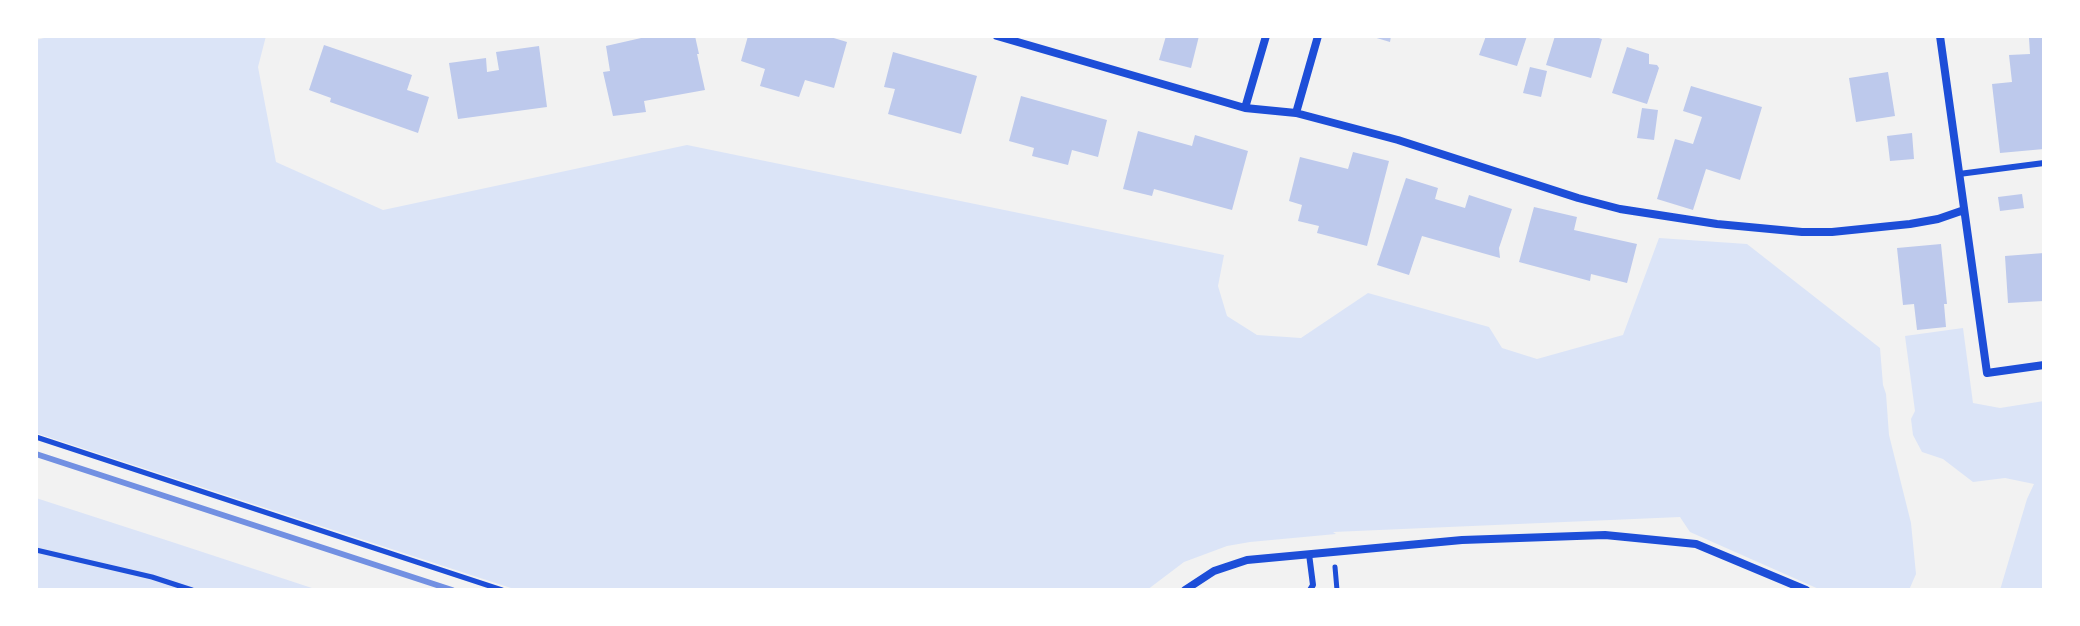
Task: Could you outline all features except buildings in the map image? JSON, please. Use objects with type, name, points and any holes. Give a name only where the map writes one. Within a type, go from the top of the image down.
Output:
[{"type":"street","points":[[997,36],[1245,108],[1296,113],[1398,140],[1620,209],[1717,224],[1802,232],[1910,224],[1964,210]]},
{"type":"street","points":[[1245,108],[1266,36]]},
{"type":"street","points":[[1296,113],[1318,36]]},
{"type":"street","points":[[1940,36],[1987,373],[2044,365]]},
{"type":"street","points":[[1185,590],[1214,571],[1247,560],[1462,540],[1605,535],[1696,544],[1806,590]]},
{"type":"lane","points":[[1959,174],[2044,163]]},
{"type":"lane","points":[[1309,554],[1313,585],[1310,590]]},
{"type":"path","points":[[36,437],[502,590]]},
{"type":"path","points":[[36,550],[152,577],[192,590]]},
{"type":"shaded area","points":[[52,36],[266,36],[258,67],[276,162],[383,210],[687,145],[1224,255],[1218,286],[1227,316],[1257,335],[1301,338],[1368,293],[1489,327],[1502,348],[1537,359],[1623,335],[1659,238],[1747,244],[1880,348],[1889,435],[1911,523],[1916,574],[1909,590],[1821,590],[1690,532],[1680,517],[1333,532],[1336,534],[1250,542],[1227,546],[1184,562],[1147,590],[517,590],[36,433],[36,40]]},
{"type":"shaded area","points":[[1963,328],[1973,403],[2000,408],[2044,401],[2044,590],[2000,590],[2034,484],[2005,478],[1973,482],[1943,459],[1922,452],[1913,435],[1911,419],[1915,411],[1905,336]]},
{"type":"shaded area","points":[[36,498],[172,542],[318,590],[36,590]]},
{"type":"railway","points":[[36,454],[452,590]]}]
